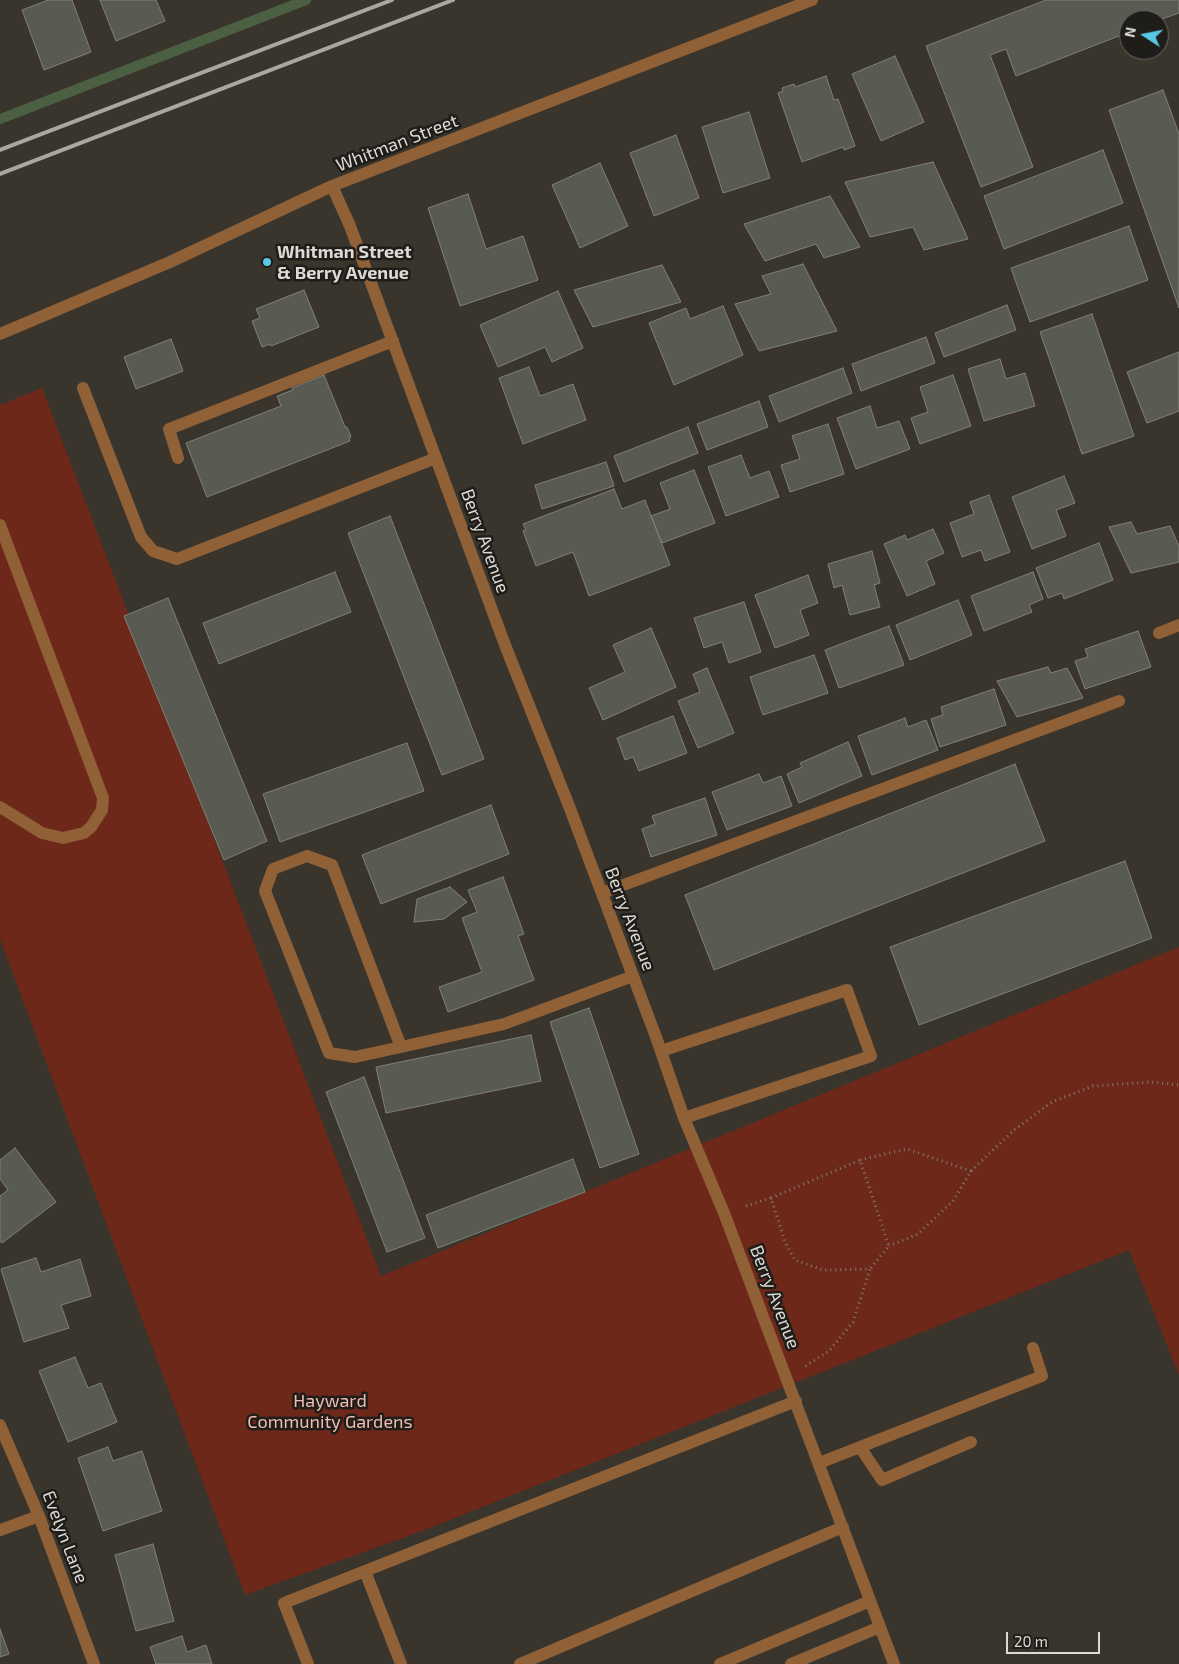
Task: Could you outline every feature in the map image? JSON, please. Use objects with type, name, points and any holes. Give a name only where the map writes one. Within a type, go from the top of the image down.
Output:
[{"type":"street","name":"Whitman Street","points":[[0,334],[170,262],[332,186],[812,0]]},
{"type":"street","name":"Berry Avenue","points":[[332,186],[350,226],[505,645],[602,893],[684,1118],[724,1213],[894,1664]]},
{"type":"street","points":[[178,458],[169,430],[393,341]]},
{"type":"street","points":[[84,388],[141,537],[153,551],[177,559],[436,458]]},
{"type":"street","points":[[0,525],[103,798],[102,810],[91,827],[84,833],[63,838],[42,833],[0,807]]},
{"type":"street","points":[[1159,633],[1179,625]]},
{"type":"street","points":[[602,893],[1119,701]]},
{"type":"street","points":[[401,1047],[332,865],[307,856],[273,869],[265,891],[329,1053],[355,1057],[401,1047],[504,1024],[633,976]]},
{"type":"street","points":[[661,1051],[847,990],[871,1056],[684,1118]]},
{"type":"street","points":[[819,1463],[1042,1376],[1033,1348]]},
{"type":"street","points":[[308,1664],[284,1603],[796,1402]]},
{"type":"street","name":"Evelyn Lane","points":[[0,1425],[40,1516],[94,1664]]},
{"type":"street","points":[[860,1447],[882,1480],[971,1442]]},
{"type":"street","points":[[0,1530],[40,1516]]},
{"type":"street","points":[[520,1664],[843,1527]]},
{"type":"street","points":[[365,1571],[401,1664]]},
{"type":"street","points":[[720,1664],[870,1601]]},
{"type":"street","points":[[791,1664],[880,1628]]},
{"type":"path","points":[[786,1377],[829,1351],[853,1322],[870,1269],[890,1246],[918,1234],[946,1208],[953,1201],[972,1171],[1014,1130],[1052,1102],[1093,1086],[1151,1082],[1179,1085]]},
{"type":"path","points":[[724,1213],[771,1198],[860,1160],[907,1149],[972,1171]]},
{"type":"path","points":[[860,1160],[890,1246]]},
{"type":"path","points":[[771,1198],[786,1244],[795,1260],[823,1270],[870,1269]]},
{"type":"green space","name":"Hayward Community Gardens","points":[[42,388],[381,1276],[1179,947],[1179,1375],[1129,1250],[422,1531],[245,1595],[0,939],[0,405]]},
{"type":"building","points":[[48,0],[72,0],[91,52],[44,70],[22,10]]},
{"type":"building","points":[[100,0],[156,0],[165,21],[116,41]]},
{"type":"building","points":[[1046,0],[1179,0],[1179,13],[1169,16],[1169,10],[1119,10],[1119,36],[1016,76],[1006,49],[990,55],[1033,167],[981,187],[926,46]]},
{"type":"building","points":[[895,56],[924,122],[881,141],[852,74]]},
{"type":"building","points":[[826,76],[834,100],[838,99],[855,146],[844,150],[843,147],[802,162],[778,93],[783,91],[782,88],[794,84],[795,87]]},
{"type":"building","points":[[1163,90],[1179,134],[1179,308],[1109,110]]},
{"type":"building","points":[[749,112],[770,178],[723,193],[702,127]]},
{"type":"building","points":[[676,135],[699,198],[654,216],[630,153]]},
{"type":"building","points":[[1103,150],[1123,203],[1004,249],[984,196]]},
{"type":"building","points":[[933,162],[968,239],[924,250],[913,227],[870,237],[845,182]]},
{"type":"building","points":[[600,163],[628,226],[580,248],[552,185]]},
{"type":"building","points":[[468,194],[486,249],[523,236],[538,280],[460,306],[428,208]]},
{"type":"building","points":[[830,196],[860,247],[824,258],[816,244],[765,261],[744,224]]},
{"type":"building","points":[[1129,226],[1148,280],[1030,322],[1011,268]]},
{"type":"building","points":[[803,264],[837,331],[759,351],[735,304],[771,294],[762,276]]},
{"type":"building","points":[[662,265],[681,302],[593,327],[574,290]]},
{"type":"building","points":[[304,290],[319,327],[271,346],[270,344],[262,347],[252,321],[260,318],[256,309]]},
{"type":"building","points":[[558,291],[583,348],[552,362],[545,347],[498,367],[480,325]]},
{"type":"building","points":[[1007,305],[1016,330],[944,357],[935,333]]},
{"type":"building","points":[[723,306],[743,355],[674,385],[649,323],[686,308],[690,319]]},
{"type":"building","points":[[1092,314],[1134,436],[1082,454],[1040,332]]},
{"type":"building","points":[[926,337],[935,363],[861,391],[852,364]]},
{"type":"building","points":[[171,339],[183,371],[136,389],[124,357]]},
{"type":"building","points":[[1179,352],[1179,411],[1147,423],[1127,372]]},
{"type":"building","points":[[1000,359],[1006,379],[1025,373],[1035,406],[984,421],[968,369]]},
{"type":"building","points":[[529,367],[540,396],[573,384],[586,420],[523,444],[499,378]]},
{"type":"building","points":[[843,368],[852,393],[779,422],[769,396]]},
{"type":"building","points":[[324,375],[345,427],[347,427],[351,437],[349,437],[350,441],[207,497],[186,443],[281,406],[277,396]]},
{"type":"building","points":[[953,375],[971,426],[920,444],[911,418],[928,412],[920,387]]},
{"type":"building","points":[[759,401],[768,427],[707,450],[697,424]]},
{"type":"building","points":[[870,406],[877,428],[899,421],[910,449],[856,469],[837,418]]},
{"type":"building","points":[[828,424],[844,474],[790,492],[781,465],[800,459],[792,436]]},
{"type":"building","points":[[688,427],[698,453],[624,482],[614,456]]},
{"type":"building","points":[[741,455],[750,478],[769,471],[779,497],[726,516],[708,467]]},
{"type":"building","points":[[606,462],[614,486],[542,509],[535,485]]},
{"type":"building","points":[[694,470],[715,523],[662,543],[651,516],[670,509],[660,483]]},
{"type":"building","points":[[1064,476],[1075,503],[1056,510],[1066,536],[1032,549],[1012,497]]},
{"type":"building","points":[[614,489],[622,509],[645,500],[670,565],[589,596],[573,552],[536,566],[523,531],[526,530],[523,524]]},
{"type":"building","points":[[989,495],[1010,552],[985,561],[981,550],[962,557],[950,523],[974,514],[970,502]]},
{"type":"building","points":[[390,516],[484,759],[442,775],[348,533]]},
{"type":"building","points":[[1131,522],[1137,534],[1170,526],[1179,546],[1179,562],[1131,573],[1109,527]]},
{"type":"building","points":[[933,529],[944,553],[926,561],[935,584],[907,596],[884,544],[905,535],[907,540]]},
{"type":"building","points":[[1099,543],[1113,580],[1064,599],[1062,593],[1048,598],[1036,568]]},
{"type":"building","points":[[872,551],[880,583],[874,585],[880,607],[850,615],[842,585],[834,588],[828,564]]},
{"type":"building","points":[[335,572],[351,612],[219,664],[203,623]]},
{"type":"building","points":[[1033,572],[1043,599],[1029,605],[1032,612],[984,631],[971,596]]},
{"type":"building","points":[[808,575],[818,603],[800,610],[809,635],[775,648],[755,595]]},
{"type":"building","points":[[168,598],[267,841],[224,860],[124,616]]},
{"type":"building","points":[[958,600],[972,635],[910,660],[896,625]]},
{"type":"building","points":[[744,602],[761,652],[729,663],[722,642],[704,648],[694,618]]},
{"type":"building","points":[[889,626],[904,665],[839,688],[825,650]]},
{"type":"building","points":[[651,628],[676,687],[603,720],[589,688],[625,672],[613,645]]},
{"type":"building","points":[[1138,631],[1151,667],[1085,689],[1075,661],[1088,657],[1085,649]]},
{"type":"building","points":[[814,655],[828,693],[763,715],[750,677]]},
{"type":"building","points":[[1048,667],[1051,673],[1067,668],[1083,698],[1017,717],[997,681]]},
{"type":"building","points":[[707,668],[734,733],[698,748],[678,701],[700,692],[693,674]]},
{"type":"building","points":[[994,689],[1006,725],[940,747],[931,719],[943,715],[941,707]]},
{"type":"building","points":[[673,716],[687,753],[639,771],[633,757],[625,760],[617,738]]},
{"type":"building","points":[[905,718],[908,727],[926,720],[938,750],[872,775],[858,736]]},
{"type":"building","points":[[848,742],[862,776],[799,803],[787,774],[802,767],[800,763]]},
{"type":"building","points":[[407,743],[424,791],[280,842],[263,794]]},
{"type":"building","points":[[1015,764],[1045,841],[714,970],[685,895]]},
{"type":"building","points":[[759,774],[763,783],[781,776],[792,806],[727,830],[712,792]]},
{"type":"building","points":[[705,798],[717,835],[651,857],[642,829],[655,824],[652,816]]},
{"type":"building","points":[[491,805],[509,854],[381,904],[362,855]]},
{"type":"building","points":[[1125,861],[1152,938],[919,1025],[890,947]]},
{"type":"building","points":[[503,877],[524,934],[518,936],[534,980],[448,1012],[439,987],[482,972],[462,918],[477,912],[468,890]]},
{"type":"building","points":[[450,887],[467,902],[444,919],[414,922],[417,899]]},
{"type":"building","points":[[589,1008],[639,1154],[600,1168],[550,1022]]},
{"type":"building","points":[[531,1035],[541,1081],[386,1113],[376,1067]]},
{"type":"building","points":[[364,1077],[425,1238],[387,1252],[326,1092]]},
{"type":"building","points":[[15,1148],[56,1202],[2,1243],[0,1241],[0,1196],[8,1190],[0,1179],[0,1160]]},
{"type":"building","points":[[573,1159],[585,1192],[438,1248],[426,1215]]},
{"type":"building","points":[[36,1258],[41,1272],[80,1259],[91,1296],[61,1305],[69,1328],[24,1342],[1,1269]]},
{"type":"building","points":[[75,1357],[88,1388],[101,1383],[117,1422],[68,1442],[39,1371]]},
{"type":"building","points":[[108,1447],[113,1461],[142,1451],[162,1511],[103,1531],[78,1458]]},
{"type":"building","points":[[153,1544],[174,1621],[136,1631],[115,1555]]},
{"type":"building","points":[[0,1629],[9,1654],[0,1657]]},
{"type":"building","points":[[182,1636],[187,1652],[206,1645],[212,1664],[156,1664],[150,1647]]},
{"type":"waterway","points":[[0,119],[306,0]]},
{"type":"railway","points":[[0,150],[392,0]]},
{"type":"railway","points":[[0,174],[453,0]]},
{"type":"place","name":"Whitman Street & Berry Avenue","points":[[267,262]]}]
